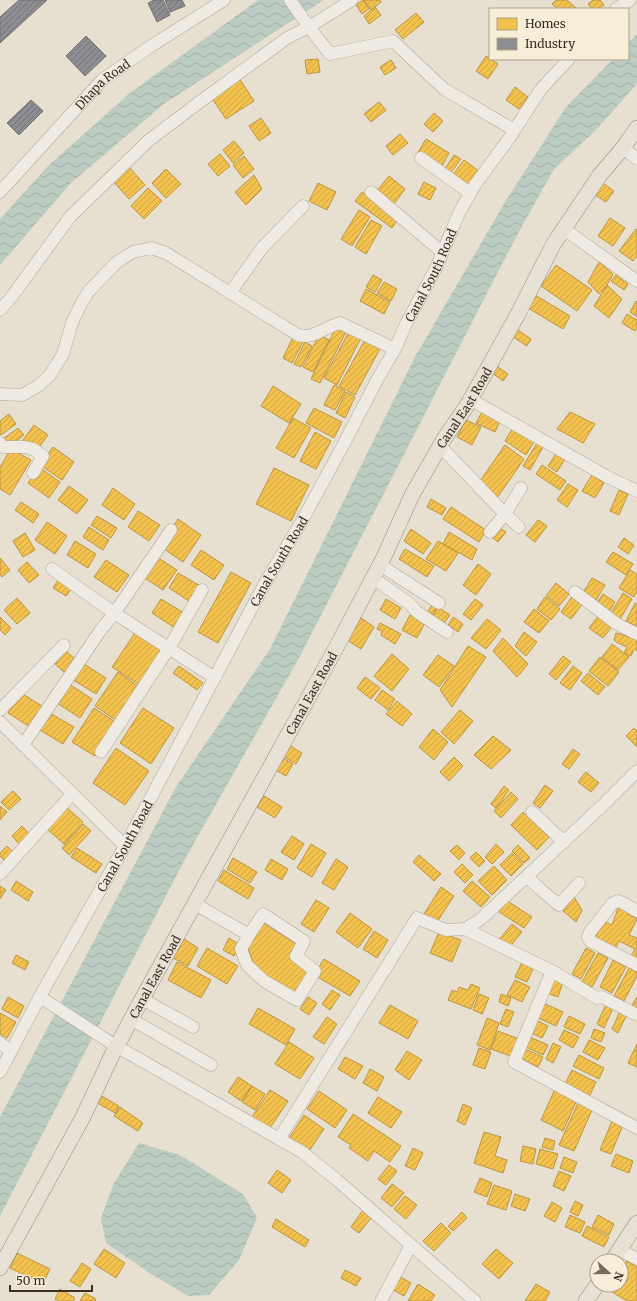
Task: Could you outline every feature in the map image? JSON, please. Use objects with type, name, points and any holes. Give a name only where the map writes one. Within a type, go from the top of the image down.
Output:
[{"type":"main road","name":"Canal East Road","points":[[0,1268],[83,1117],[116,1046],[377,572],[412,495],[440,446],[470,399],[519,312],[553,245],[600,175],[637,128]]},
{"type":"main road","points":[[617,1253],[637,1223]]},
{"type":"street","name":"Dhapa Road","points":[[0,192],[102,80],[150,46],[224,0]]},
{"type":"street","points":[[290,0],[309,28],[330,54],[394,41],[444,89],[514,130]]},
{"type":"street","points":[[0,310],[10,299],[70,217],[148,141],[287,38],[309,28],[352,0]]},
{"type":"street","points":[[618,8],[630,0]]},
{"type":"street","name":"Canal South Road","points":[[0,1072],[40,997],[125,846],[265,584],[303,519],[395,349],[442,252],[459,213],[470,193],[541,89],[568,60]]},
{"type":"street","points":[[622,148],[637,159]]},
{"type":"street","points":[[421,158],[470,193]]},
{"type":"street","points":[[371,192],[442,252]]},
{"type":"street","points":[[230,293],[262,248],[303,206]]},
{"type":"street","points":[[564,229],[637,281]]},
{"type":"street","points":[[0,394],[22,395],[38,386],[50,375],[63,354],[72,323],[80,306],[90,291],[116,262],[132,252],[151,248],[166,253],[293,332],[302,336],[340,324],[395,349]]},
{"type":"street","points":[[470,399],[606,476],[637,491]]},
{"type":"street","points":[[0,443],[3,447],[25,447],[33,449],[43,456],[33,472]]},
{"type":"street","points":[[440,446],[519,527]]},
{"type":"street","points":[[490,532],[505,514],[521,488]]},
{"type":"street","points":[[23,745],[100,631],[171,530]]},
{"type":"street","points":[[52,569],[114,613],[215,678]]},
{"type":"street","points":[[377,572],[438,603]]},
{"type":"street","points":[[377,572],[417,612],[448,632]]},
{"type":"street","points":[[100,752],[169,648],[202,590]]},
{"type":"street","points":[[575,592],[617,624],[637,634]]},
{"type":"street","points":[[0,710],[64,645]]},
{"type":"street","points":[[0,722],[125,846]]},
{"type":"street","points":[[279,1139],[417,918],[446,930],[464,928],[481,919],[635,775]]},
{"type":"street","points":[[0,874],[72,794]]},
{"type":"street","points":[[532,812],[564,842]]},
{"type":"street","points":[[527,877],[560,905],[579,883]]},
{"type":"street","points":[[637,911],[618,901],[614,903],[590,932],[588,937],[590,941],[637,965]]},
{"type":"street","points":[[195,904],[249,935]]},
{"type":"street","points":[[263,914],[304,941],[296,956],[314,970],[297,1000],[264,981],[247,964],[241,949],[249,935],[263,914]]},
{"type":"street","points":[[464,928],[552,971],[597,998],[602,997],[637,1015]]},
{"type":"street","points":[[552,971],[514,1062],[637,1128]]},
{"type":"street","points":[[40,997],[116,1046],[302,1152],[337,1180],[475,1301]]},
{"type":"street","points":[[142,999],[193,1027]]},
{"type":"street","points":[[131,1019],[211,1065]]},
{"type":"street","points":[[0,1043],[11,1051]]},
{"type":"street","points":[[381,1301],[411,1245]]},
{"type":"water","points":[[258,0],[324,0],[165,103],[71,183],[0,265],[0,219],[49,165],[130,93]]},
{"type":"water","points":[[637,34],[637,84],[593,133],[554,169],[516,237],[299,658],[185,859],[0,1216],[0,1117],[176,787],[270,649],[415,357],[505,202],[566,107],[612,60],[629,60],[629,42]]},
{"type":"water","points":[[139,1143],[180,1155],[243,1194],[257,1218],[239,1260],[209,1295],[188,1296],[148,1272],[106,1243],[101,1218],[114,1183]]},
{"type":"building: Homes","points":[[363,0],[369,9],[362,14],[356,5]]},
{"type":"building: Homes","points":[[364,0],[380,0],[381,2],[371,10]]},
{"type":"building: Homes","points":[[556,0],[567,0],[576,8],[557,8],[552,4]]},
{"type":"building: Homes","points":[[593,0],[600,0],[604,5],[601,8],[591,8],[588,4]]},
{"type":"building: Homes","points":[[375,7],[381,15],[369,24],[364,16]]},
{"type":"building: Homes","points":[[416,13],[424,22],[403,39],[395,30]]},
{"type":"building: Homes","points":[[486,56],[489,60],[492,60],[498,64],[488,79],[476,71]]},
{"type":"building: Homes","points":[[318,59],[320,72],[307,74],[305,60]]},
{"type":"building: Homes","points":[[391,60],[396,68],[385,75],[380,67]]},
{"type":"building: Homes","points":[[239,78],[254,101],[226,119],[211,97]]},
{"type":"building: Homes","points":[[515,87],[528,97],[519,109],[506,100]]},
{"type":"building: Homes","points":[[379,102],[386,110],[371,122],[364,114]]},
{"type":"building: Homes","points":[[434,113],[443,121],[433,132],[424,124]]},
{"type":"building: Homes","points":[[261,118],[271,133],[259,141],[249,126]]},
{"type":"building: Homes","points":[[400,134],[408,143],[393,155],[386,146]]},
{"type":"building: Homes","points":[[426,139],[449,153],[441,168],[417,154]]},
{"type":"building: Homes","points":[[234,141],[244,153],[233,163],[223,150]]},
{"type":"building: Homes","points":[[220,154],[230,166],[218,176],[208,164]]},
{"type":"building: Homes","points":[[454,155],[461,159],[450,174],[444,170]]},
{"type":"building: Homes","points":[[244,156],[254,169],[243,178],[233,165]]},
{"type":"building: Homes","points":[[464,160],[479,171],[467,187],[452,176]]},
{"type":"building: Homes","points":[[129,167],[145,185],[129,199],[113,181]]},
{"type":"building: Homes","points":[[166,169],[181,184],[166,198],[152,183]]},
{"type":"building: Homes","points":[[254,175],[262,189],[246,205],[235,192]]},
{"type":"building: Homes","points":[[389,176],[405,189],[393,205],[376,192]]},
{"type":"building: Homes","points":[[424,182],[436,188],[430,200],[418,194]]},
{"type":"building: Homes","points":[[318,183],[336,192],[327,210],[309,201]]},
{"type":"building: Homes","points":[[603,183],[614,191],[606,202],[595,195]]},
{"type":"building: Homes","points":[[148,188],[162,201],[144,219],[131,206]]},
{"type":"building: Homes","points":[[362,192],[399,218],[392,228],[355,201]]},
{"type":"building: Homes","points":[[359,210],[370,217],[352,246],[341,239]]},
{"type":"building: Homes","points":[[610,218],[625,228],[613,246],[598,236]]},
{"type":"building: Homes","points":[[371,220],[382,226],[366,254],[355,247]]},
{"type":"building: Homes","points":[[636,229],[637,256],[633,261],[619,251]]},
{"type":"building: Homes","points":[[599,262],[613,274],[607,285],[599,294],[588,282]]},
{"type":"building: Homes","points":[[556,265],[592,290],[577,311],[541,286]]},
{"type":"building: Homes","points":[[373,275],[382,280],[375,292],[366,287]]},
{"type":"building: Homes","points":[[616,275],[628,284],[624,290],[611,281]]},
{"type":"building: Homes","points":[[384,282],[397,289],[391,301],[377,293]]},
{"type":"building: Homes","points":[[607,285],[622,299],[609,318],[594,306]]},
{"type":"building: Homes","points":[[366,289],[390,302],[384,314],[360,301]]},
{"type":"building: Homes","points":[[535,295],[570,316],[563,329],[528,308]]},
{"type":"building: Homes","points":[[636,301],[637,302],[637,317],[630,312]]},
{"type":"building: Homes","points":[[627,314],[637,320],[637,327],[635,331],[622,323]]},
{"type":"building: Homes","points":[[337,325],[347,330],[320,383],[311,379]]},
{"type":"building: Homes","points":[[350,330],[362,336],[337,385],[324,378]]},
{"type":"building: Homes","points":[[518,330],[531,339],[527,346],[513,337]]},
{"type":"building: Homes","points":[[319,335],[329,340],[313,372],[303,367]]},
{"type":"building: Homes","points":[[293,337],[303,342],[292,363],[283,358]]},
{"type":"building: Homes","points":[[366,338],[382,345],[355,395],[339,386]]},
{"type":"building: Homes","points":[[305,342],[312,346],[301,367],[294,364]]},
{"type":"building: Homes","points":[[495,365],[508,374],[503,381],[491,372]]},
{"type":"building: Homes","points":[[334,385],[345,391],[335,410],[324,405]]},
{"type":"building: Homes","points":[[273,386],[301,404],[289,423],[261,406]]},
{"type":"building: Homes","points":[[346,392],[355,397],[345,418],[336,413]]},
{"type":"building: Homes","points":[[314,408],[342,422],[334,438],[306,423]]},
{"type":"building: Homes","points":[[482,412],[500,421],[495,432],[476,423]]},
{"type":"building: Homes","points":[[570,412],[595,424],[583,443],[557,429]]},
{"type":"building: Homes","points":[[9,414],[16,424],[1,435],[0,421]]},
{"type":"building: Homes","points":[[293,418],[311,428],[294,458],[276,448]]},
{"type":"building: Homes","points":[[466,420],[481,427],[472,445],[457,437]]},
{"type":"building: Homes","points":[[34,425],[48,435],[37,450],[23,440]]},
{"type":"building: Homes","points":[[514,426],[535,440],[526,455],[505,441]]},
{"type":"building: Homes","points":[[18,428],[24,435],[9,447],[3,439]]},
{"type":"building: Homes","points":[[315,432],[331,441],[316,469],[300,461]]},
{"type":"building: Homes","points":[[537,443],[543,447],[530,470],[523,466]]},
{"type":"building: Homes","points":[[505,445],[524,459],[495,501],[478,484]]},
{"type":"building: Homes","points":[[53,447],[74,462],[62,480],[40,465]]},
{"type":"building: Homes","points":[[11,449],[31,460],[10,495],[0,489],[0,467]]},
{"type":"building: Homes","points":[[557,452],[566,457],[557,472],[548,466]]},
{"type":"building: Homes","points":[[542,465],[566,481],[560,490],[536,474]]},
{"type":"building: Homes","points":[[39,467],[60,482],[49,498],[28,483]]},
{"type":"building: Homes","points":[[274,468],[309,485],[291,521],[256,504]]},
{"type":"building: Homes","points":[[592,475],[604,483],[595,498],[582,491]]},
{"type":"building: Homes","points":[[568,484],[578,490],[567,507],[557,500]]},
{"type":"building: Homes","points":[[69,486],[88,500],[77,514],[58,500]]},
{"type":"building: Homes","points":[[113,488],[135,504],[124,520],[102,505]]},
{"type":"building: Homes","points":[[619,490],[628,494],[619,515],[610,511]]},
{"type":"building: Homes","points":[[431,499],[446,508],[442,515],[427,507]]},
{"type":"building: Homes","points":[[21,502],[39,514],[33,523],[15,510]]},
{"type":"building: Homes","points":[[451,507],[486,530],[479,542],[443,519]]},
{"type":"building: Homes","points":[[138,511],[160,525],[149,541],[128,527]]},
{"type":"building: Homes","points":[[97,516],[117,528],[111,538],[91,525]]},
{"type":"building: Homes","points":[[178,519],[201,535],[183,562],[160,546]]},
{"type":"building: Homes","points":[[538,520],[547,526],[535,542],[526,535]]},
{"type":"building: Homes","points":[[47,522],[67,536],[55,554],[35,540]]},
{"type":"building: Homes","points":[[497,526],[506,532],[498,542],[489,535]]},
{"type":"building: Homes","points":[[89,527],[109,540],[103,550],[83,537]]},
{"type":"building: Homes","points":[[411,529],[431,543],[423,554],[404,541]]},
{"type":"building: Homes","points":[[449,532],[477,549],[472,560],[443,544]]},
{"type":"building: Homes","points":[[25,533],[35,550],[23,557],[13,541]]},
{"type":"building: Homes","points":[[624,538],[634,545],[628,554],[618,547]]},
{"type":"building: Homes","points":[[75,541],[96,554],[88,568],[67,555]]},
{"type":"building: Homes","points":[[438,541],[458,553],[446,571],[426,559]]},
{"type":"building: Homes","points":[[405,549],[434,566],[427,577],[399,559]]},
{"type":"building: Homes","points":[[201,550],[224,565],[214,580],[191,565]]},
{"type":"building: Homes","points":[[613,552],[633,564],[626,575],[606,562]]},
{"type":"building: Homes","points":[[154,555],[177,570],[163,590],[140,575]]},
{"type":"building: Homes","points":[[0,558],[10,570],[2,577],[0,574]]},
{"type":"building: Homes","points":[[106,560],[129,575],[117,592],[94,577]]},
{"type":"building: Homes","points":[[27,562],[39,575],[29,583],[18,570]]},
{"type":"building: Homes","points":[[478,564],[491,574],[476,595],[463,585]]},
{"type":"building: Homes","points":[[630,570],[637,574],[637,591],[634,597],[619,588]]},
{"type":"building: Homes","points":[[231,572],[251,583],[218,643],[198,632]]},
{"type":"building: Homes","points":[[178,573],[202,587],[192,603],[169,588]]},
{"type":"building: Homes","points":[[592,578],[605,585],[595,602],[582,594]]},
{"type":"building: Homes","points":[[58,580],[71,589],[66,596],[53,588]]},
{"type":"building: Homes","points":[[556,583],[569,594],[559,606],[546,596]]},
{"type":"building: Homes","points":[[623,593],[632,599],[619,621],[610,615]]},
{"type":"building: Homes","points":[[574,594],[584,602],[571,619],[561,612]]},
{"type":"building: Homes","points":[[603,594],[615,602],[608,614],[595,606]]},
{"type":"building: Homes","points":[[545,597],[560,609],[551,620],[537,609]]},
{"type":"building: Homes","points":[[17,598],[30,613],[17,624],[4,610]]},
{"type":"building: Homes","points":[[161,599],[184,613],[175,628],[152,613]]},
{"type":"building: Homes","points":[[386,599],[401,608],[395,619],[380,610]]},
{"type":"building: Homes","points":[[475,599],[483,605],[471,620],[463,614]]},
{"type":"building: Homes","points":[[433,603],[438,606],[432,616],[427,613]]},
{"type":"building: Homes","points":[[635,603],[637,604],[637,627],[626,621]]},
{"type":"building: Homes","points":[[438,607],[450,615],[443,625],[431,617]]},
{"type":"building: Homes","points":[[534,609],[549,621],[539,633],[524,622]]},
{"type":"building: Homes","points":[[600,614],[614,624],[603,638],[589,628]]},
{"type":"building: Homes","points":[[410,615],[425,623],[417,638],[402,630]]},
{"type":"building: Homes","points":[[0,617],[11,628],[5,635],[0,630]]},
{"type":"building: Homes","points":[[453,617],[463,624],[458,632],[448,625]]},
{"type":"building: Homes","points":[[361,618],[374,627],[361,649],[347,640]]},
{"type":"building: Homes","points":[[487,619],[501,630],[486,649],[471,638]]},
{"type":"building: Homes","points":[[380,623],[401,634],[395,644],[381,635],[382,631],[377,629]]},
{"type":"building: Homes","points":[[137,630],[165,648],[140,685],[112,667]]},
{"type":"building: Homes","points":[[524,632],[537,642],[526,656],[515,646]]},
{"type":"building: Homes","points":[[616,633],[637,639],[637,651],[634,649],[631,656],[624,653],[627,647],[614,640]]},
{"type":"building: Homes","points":[[503,638],[528,664],[517,677],[493,651]]},
{"type":"building: Homes","points":[[612,644],[629,657],[618,670],[602,657]]},
{"type":"building: Homes","points":[[468,646],[486,657],[452,707],[440,690]]},
{"type":"building: Homes","points":[[66,651],[76,660],[64,672],[55,664]]},
{"type":"building: Homes","points":[[392,654],[409,669],[392,691],[374,676]]},
{"type":"building: Homes","points":[[438,655],[454,666],[439,687],[423,675]]},
{"type":"building: Homes","points":[[563,656],[571,662],[556,680],[549,674]]},
{"type":"building: Homes","points":[[600,657],[619,672],[608,686],[589,671]]},
{"type":"building: Homes","points":[[81,662],[106,678],[96,694],[70,678]]},
{"type":"building: Homes","points":[[179,666],[203,683],[197,690],[173,673]]},
{"type":"building: Homes","points":[[573,666],[582,673],[570,690],[560,683]]},
{"type":"building: Homes","points":[[118,672],[139,687],[117,721],[95,706]]},
{"type":"building: Homes","points":[[588,673],[605,687],[598,695],[581,681]]},
{"type":"building: Homes","points":[[365,677],[380,688],[371,699],[357,688]]},
{"type":"building: Homes","points":[[69,684],[92,699],[80,718],[57,703]]},
{"type":"building: Homes","points":[[382,690],[395,699],[388,710],[375,700]]},
{"type":"building: Homes","points":[[21,693],[42,706],[30,727],[8,713]]},
{"type":"building: Homes","points":[[397,701],[412,714],[402,726],[386,714]]},
{"type":"building: Homes","points":[[94,708],[117,723],[95,756],[72,742]]},
{"type":"building: Homes","points":[[143,708],[174,728],[151,764],[120,743]]},
{"type":"building: Homes","points":[[460,710],[473,721],[454,744],[441,732]]},
{"type":"building: Homes","points":[[48,712],[74,727],[63,744],[38,729]]},
{"type":"building: Homes","points":[[634,728],[637,731],[637,747],[626,736]]},
{"type":"building: Homes","points":[[433,729],[448,742],[434,760],[419,747]]},
{"type":"building: Homes","points":[[493,736],[511,750],[491,769],[474,755]]},
{"type":"building: Homes","points":[[289,745],[302,753],[296,764],[283,756]]},
{"type":"building: Homes","points":[[116,748],[149,771],[125,805],[93,783]]},
{"type":"building: Homes","points":[[573,749],[580,754],[569,769],[562,764]]},
{"type":"building: Homes","points":[[281,757],[293,764],[286,776],[274,769]]},
{"type":"building: Homes","points":[[454,757],[463,766],[449,781],[440,772]]},
{"type":"building: Homes","points":[[586,772],[599,783],[591,792],[578,782]]},
{"type":"building: Homes","points":[[545,785],[553,791],[540,808],[533,803]]},
{"type":"building: Homes","points":[[504,786],[509,790],[496,808],[491,804]]},
{"type":"building: Homes","points":[[13,791],[21,799],[9,810],[1,802]]},
{"type":"building: Homes","points":[[511,792],[518,799],[501,818],[494,811]]},
{"type":"building: Homes","points":[[264,796],[282,807],[275,818],[257,807]]},
{"type":"building: Homes","points":[[0,806],[7,812],[0,820]]},
{"type":"building: Homes","points":[[65,806],[83,822],[64,844],[46,828]]},
{"type":"building: Homes","points":[[523,812],[549,837],[537,850],[511,825]]},
{"type":"building: Homes","points":[[83,824],[91,831],[69,855],[62,848]]},
{"type":"building: Homes","points":[[22,826],[31,836],[21,846],[12,836]]},
{"type":"building: Homes","points":[[292,836],[304,844],[294,860],[281,852]]},
{"type":"building: Homes","points":[[311,844],[326,853],[312,877],[297,868]]},
{"type":"building: Homes","points":[[496,844],[504,852],[492,864],[485,857]]},
{"type":"building: Homes","points":[[457,845],[465,853],[459,860],[450,851]]},
{"type":"building: Homes","points":[[518,845],[530,858],[524,863],[512,851]]},
{"type":"building: Homes","points":[[7,846],[15,854],[7,863],[0,856],[0,853]]},
{"type":"building: Homes","points":[[77,848],[102,864],[96,873],[71,857]]},
{"type":"building: Homes","points":[[476,852],[485,861],[479,867],[470,858]]},
{"type":"building: Homes","points":[[512,853],[523,864],[511,876],[500,865]]},
{"type":"building: Homes","points":[[419,855],[441,874],[434,881],[413,862]]},
{"type":"building: Homes","points":[[233,858],[257,872],[250,883],[227,869]]},
{"type":"building: Homes","points":[[271,859],[288,869],[282,880],[265,870]]},
{"type":"building: Homes","points":[[336,859],[348,867],[334,890],[322,883]]},
{"type":"building: Homes","points":[[462,864],[473,875],[465,883],[454,872]]},
{"type":"building: Homes","points":[[494,866],[507,880],[492,895],[478,881]]},
{"type":"building: Homes","points":[[224,870],[254,888],[248,899],[218,881]]},
{"type":"building: Homes","points":[[16,881],[33,892],[28,901],[11,890]]},
{"type":"building: Homes","points":[[472,881],[490,897],[481,907],[463,891]]},
{"type":"building: Homes","points":[[0,886],[6,890],[0,899]]},
{"type":"building: Homes","points":[[441,887],[454,896],[437,922],[424,914]]},
{"type":"building: Homes","points":[[574,897],[582,910],[576,922],[563,911]]},
{"type":"building: Homes","points":[[316,900],[329,908],[314,932],[301,924]]},
{"type":"building: Homes","points":[[506,900],[532,917],[524,928],[499,912]]},
{"type":"building: Homes","points":[[619,907],[628,910],[629,915],[637,919],[629,935],[637,938],[637,959],[631,956],[635,949],[619,941],[615,949],[595,938],[603,921],[612,925]]},
{"type":"building: Homes","points":[[350,913],[372,929],[358,948],[336,932]]},
{"type":"building: Homes","points":[[260,921],[298,945],[290,957],[310,971],[295,995],[252,967],[254,964],[247,946]]},
{"type":"building: Homes","points":[[512,924],[522,932],[507,950],[497,942]]},
{"type":"building: Homes","points":[[374,931],[388,940],[377,958],[363,949]]},
{"type":"building: Homes","points":[[439,932],[461,940],[452,962],[430,953]]},
{"type":"building: Homes","points":[[229,938],[240,945],[234,956],[223,950]]},
{"type":"building: Homes","points":[[184,939],[198,948],[188,966],[173,958]]},
{"type":"building: Homes","points":[[207,948],[238,966],[227,984],[197,966]]},
{"type":"building: Homes","points":[[586,948],[595,953],[581,979],[572,974]]},
{"type":"building: Homes","points":[[598,953],[608,958],[592,987],[582,982]]},
{"type":"building: Homes","points":[[16,955],[29,962],[25,970],[12,963]]},
{"type":"building: Homes","points":[[324,959],[360,981],[350,996],[314,975]]},
{"type":"building: Homes","points":[[613,960],[626,967],[612,993],[600,987]]},
{"type":"building: Homes","points":[[177,962],[211,980],[201,998],[168,980]]},
{"type":"building: Homes","points":[[522,962],[534,967],[527,982],[515,977]]},
{"type":"building: Homes","points":[[629,968],[637,972],[637,976],[624,1001],[614,996]]},
{"type":"building: Homes","points":[[550,977],[563,982],[558,997],[544,992]]},
{"type":"building: Homes","points":[[515,980],[530,987],[522,1002],[507,995]]},
{"type":"building: Homes","points":[[471,984],[480,988],[471,1009],[448,1000],[452,990],[457,992],[459,987],[468,990]]},
{"type":"building: Homes","points":[[332,990],[340,995],[330,1010],[322,1004]]},
{"type":"building: Homes","points":[[479,994],[489,998],[482,1014],[473,1010]]},
{"type":"building: Homes","points":[[501,994],[511,998],[508,1006],[499,1002]]},
{"type":"building: Homes","points":[[8,997],[24,1006],[18,1018],[2,1009]]},
{"type":"building: Homes","points":[[308,997],[317,1003],[309,1015],[300,1009]]},
{"type":"building: Homes","points":[[637,997],[637,1010],[631,1007]]},
{"type":"building: Homes","points":[[541,1002],[563,1012],[556,1026],[534,1016]]},
{"type":"building: Homes","points":[[607,1002],[614,1006],[604,1028],[597,1024]]},
{"type":"building: Homes","points":[[390,1005],[418,1021],[408,1039],[379,1023]]},
{"type":"building: Homes","points":[[258,1008],[295,1029],[286,1045],[249,1024]]},
{"type":"building: Homes","points":[[506,1009],[514,1012],[508,1027],[500,1024]]},
{"type":"building: Homes","points":[[621,1009],[628,1012],[618,1033],[612,1029]]},
{"type":"building: Homes","points":[[0,1013],[16,1022],[7,1038],[0,1034]]},
{"type":"building: Homes","points":[[569,1016],[585,1024],[580,1034],[564,1027]]},
{"type":"building: Homes","points":[[327,1017],[337,1024],[324,1044],[313,1037]]},
{"type":"building: Homes","points":[[487,1018],[499,1023],[490,1050],[477,1045]]},
{"type":"building: Homes","points":[[534,1019],[548,1026],[542,1038],[529,1032]]},
{"type":"building: Homes","points":[[594,1029],[605,1033],[601,1042],[591,1038]]},
{"type":"building: Homes","points":[[564,1030],[579,1037],[573,1048],[559,1040]]},
{"type":"building: Homes","points":[[498,1031],[519,1039],[513,1057],[491,1049]]},
{"type":"building: Homes","points":[[530,1037],[548,1045],[543,1055],[526,1047]]},
{"type":"building: Homes","points":[[589,1040],[605,1048],[598,1060],[583,1052]]},
{"type":"building: Homes","points":[[289,1042],[314,1058],[300,1079],[275,1064]]},
{"type":"building: Homes","points":[[553,1043],[561,1047],[553,1063],[546,1059]]},
{"type":"building: Homes","points":[[637,1044],[637,1067],[628,1063]]},
{"type":"building: Homes","points":[[479,1048],[491,1052],[485,1069],[473,1065]]},
{"type":"building: Homes","points":[[523,1048],[543,1057],[538,1067],[518,1057]]},
{"type":"building: Homes","points":[[407,1051],[422,1060],[409,1080],[395,1070]]},
{"type":"building: Homes","points":[[579,1055],[604,1068],[599,1079],[573,1066]]},
{"type":"building: Homes","points":[[345,1057],[363,1066],[355,1079],[338,1069]]},
{"type":"building: Homes","points":[[370,1069],[384,1077],[377,1091],[363,1083]]},
{"type":"building: Homes","points":[[572,1070],[596,1082],[589,1097],[565,1084]]},
{"type":"building: Homes","points":[[238,1077],[252,1086],[241,1101],[228,1092]]},
{"type":"building: Homes","points":[[252,1086],[265,1094],[255,1110],[242,1102]]},
{"type":"building: Homes","points":[[555,1089],[577,1100],[563,1131],[541,1120]]},
{"type":"building: Homes","points":[[270,1090],[288,1101],[270,1128],[252,1117]]},
{"type":"building: Homes","points":[[319,1091],[347,1110],[335,1128],[307,1109]]},
{"type":"building: Homes","points":[[98,1094],[119,1106],[115,1113],[94,1101]]},
{"type":"building: Homes","points":[[378,1097],[402,1112],[391,1128],[368,1113]]},
{"type":"building: Homes","points":[[578,1103],[592,1110],[574,1151],[559,1145]]},
{"type":"building: Homes","points":[[463,1104],[472,1108],[465,1125],[457,1121]]},
{"type":"building: Homes","points":[[120,1107],[143,1123],[138,1131],[114,1116]]},
{"type":"building: Homes","points":[[353,1114],[401,1146],[390,1162],[374,1151],[368,1161],[349,1148],[351,1145],[338,1137]]},
{"type":"building: Homes","points":[[304,1115],[324,1129],[309,1151],[289,1138]]},
{"type":"building: Homes","points":[[612,1121],[623,1125],[611,1154],[600,1150]]},
{"type":"building: Homes","points":[[484,1132],[501,1137],[495,1156],[507,1160],[503,1173],[474,1163]]},
{"type":"building: Homes","points":[[545,1138],[555,1141],[553,1150],[542,1147]]},
{"type":"building: Homes","points":[[523,1146],[536,1149],[533,1164],[520,1161]]},
{"type":"building: Homes","points":[[413,1148],[423,1153],[415,1170],[405,1166]]},
{"type":"building: Homes","points":[[540,1149],[558,1154],[553,1169],[536,1164]]},
{"type":"building: Homes","points":[[616,1154],[633,1161],[629,1173],[611,1166]]},
{"type":"building: Homes","points":[[564,1157],[577,1162],[573,1173],[560,1168]]},
{"type":"building: Homes","points":[[389,1165],[397,1171],[386,1185],[378,1179]]},
{"type":"building: Homes","points":[[277,1170],[291,1180],[282,1193],[268,1183]]},
{"type":"building: Homes","points":[[559,1171],[571,1176],[564,1191],[553,1186]]},
{"type":"building: Homes","points":[[480,1178],[492,1183],[487,1197],[474,1192]]},
{"type":"building: Homes","points":[[392,1184],[404,1193],[392,1207],[381,1198]]},
{"type":"building: Homes","points":[[494,1185],[512,1191],[506,1210],[487,1204]]},
{"type":"building: Homes","points":[[515,1194],[530,1199],[525,1211],[511,1206]]},
{"type":"building: Homes","points":[[405,1196],[417,1205],[406,1219],[394,1209]]},
{"type":"building: Homes","points":[[575,1201],[583,1205],[578,1216],[570,1212]]},
{"type":"building: Homes","points":[[552,1202],[562,1208],[555,1222],[544,1216]]},
{"type":"building: Homes","points":[[363,1210],[372,1217],[359,1233],[351,1227]]},
{"type":"building: Homes","points":[[462,1212],[467,1218],[453,1231],[448,1226]]},
{"type":"building: Homes","points":[[570,1215],[585,1222],[580,1233],[565,1227]]},
{"type":"building: Homes","points":[[598,1215],[614,1224],[609,1235],[592,1227]]},
{"type":"building: Homes","points":[[276,1219],[309,1240],[305,1247],[272,1227]]},
{"type":"building: Homes","points":[[441,1223],[451,1233],[434,1251],[423,1241]]},
{"type":"building: Homes","points":[[587,1226],[609,1237],[604,1247],[582,1236]]},
{"type":"building: Homes","points":[[104,1249],[125,1263],[116,1278],[94,1264]]},
{"type":"building: Homes","points":[[496,1249],[513,1263],[499,1279],[482,1264]]},
{"type":"building: Homes","points":[[17,1253],[50,1269],[43,1284],[10,1268]]},
{"type":"building: Homes","points":[[629,1262],[637,1267],[637,1301],[627,1301],[614,1293],[629,1293]]},
{"type":"building: Homes","points":[[82,1263],[91,1269],[80,1287],[70,1281]]},
{"type":"building: Homes","points":[[345,1270],[361,1278],[356,1286],[341,1278]]},
{"type":"building: Homes","points":[[397,1275],[411,1283],[404,1296],[390,1288]]},
{"type":"building: Homes","points":[[418,1284],[435,1295],[431,1301],[408,1301]]},
{"type":"building: Homes","points":[[536,1284],[550,1292],[545,1301],[525,1301]]},
{"type":"building: Homes","points":[[60,1289],[75,1298],[73,1301],[59,1301],[55,1299]]},
{"type":"building: Homes","points":[[85,1293],[96,1299],[95,1301],[80,1301]]},
{"type":"building: Industry","points":[[19,0],[47,0],[0,43],[0,17]]},
{"type":"building: Industry","points":[[154,0],[163,0],[170,15],[157,22],[148,3]]},
{"type":"building: Industry","points":[[165,0],[182,0],[185,6],[170,12]]},
{"type":"building: Industry","points":[[86,36],[106,56],[85,76],[66,56]]},
{"type":"building: Industry","points":[[31,100],[43,111],[19,135],[7,123]]}]
